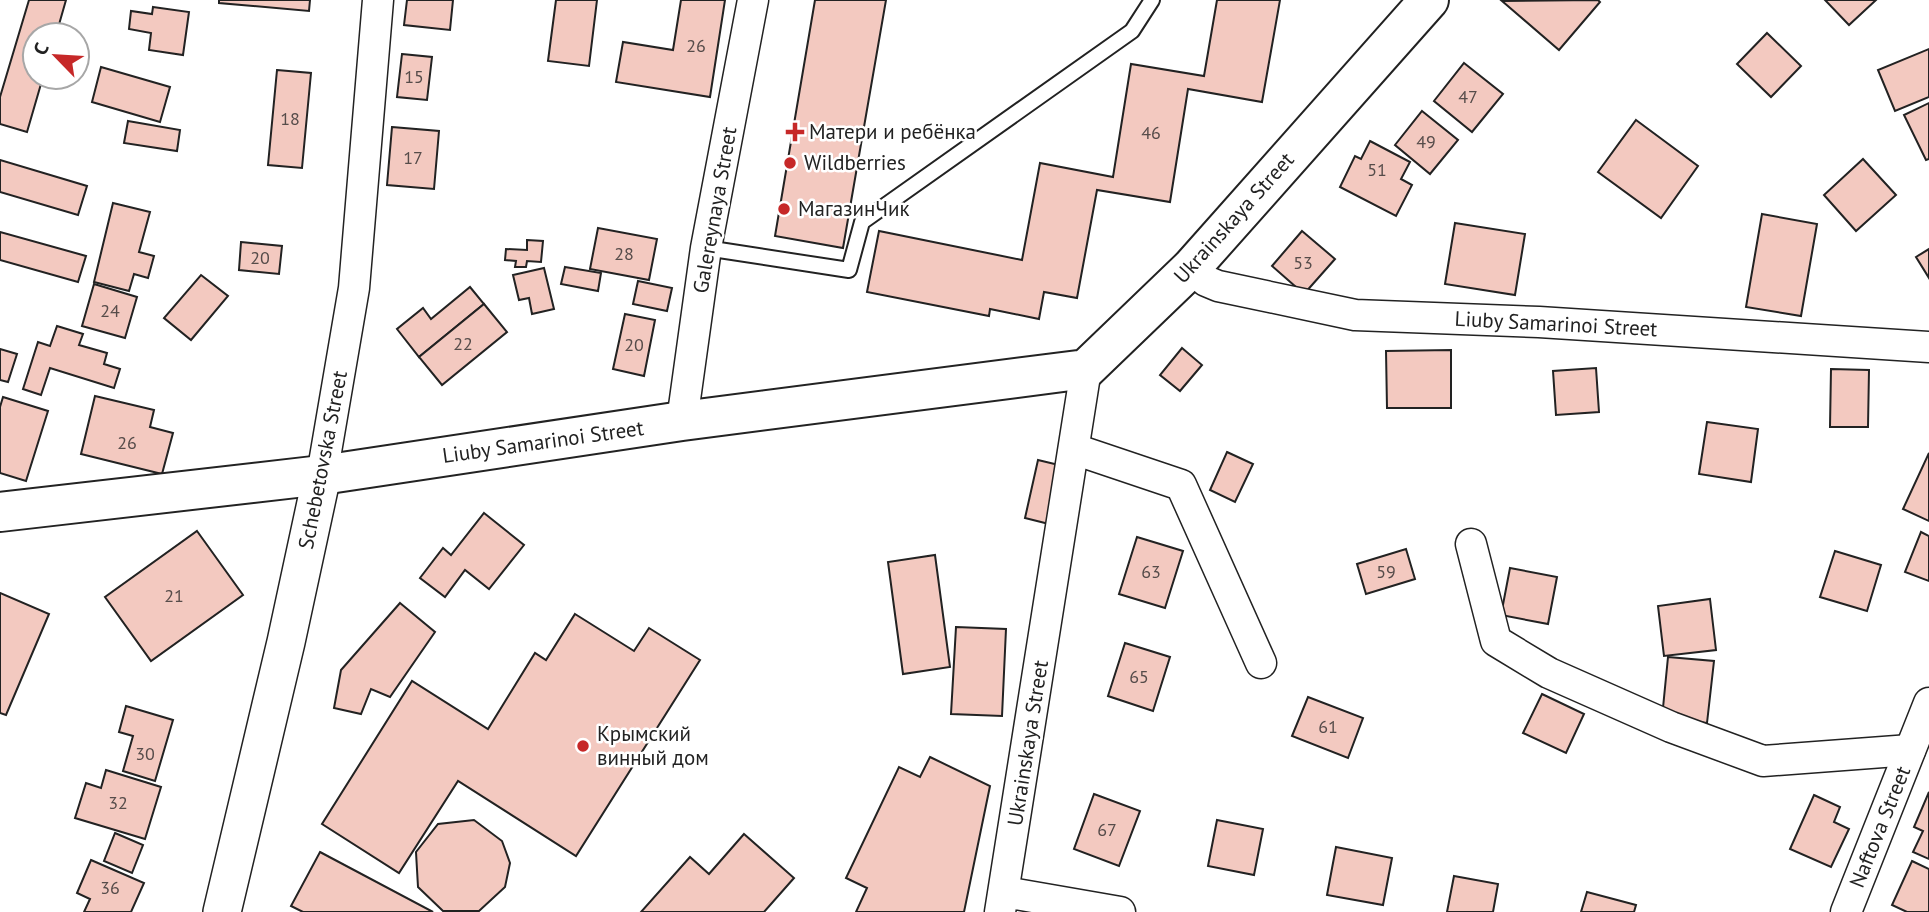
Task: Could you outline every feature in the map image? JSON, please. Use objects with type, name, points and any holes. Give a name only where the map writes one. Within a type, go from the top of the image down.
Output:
[{"type":"main road","name":"Ukrainskaya Street","points":[[1086,369],[1191,268],[1429,0]]},
{"type":"main road","name":"Liuby Samarinoi Street","points":[[0,512],[322,475],[682,421],[1086,369]]},
{"type":"street","name":"Schebetovska Street","points":[[222,912],[286,642],[322,475],[354,288],[378,0]]},
{"type":"street","name":"Galereynaya Street","points":[[682,421],[706,248],[753,0]]},
{"type":"street","name":"Liuby Samarinoi Street","points":[[1191,268],[1206,281],[1218,286],[1355,314],[1539,322],[1929,347]]},
{"type":"street","name":"Ukrainskaya Street","points":[[1002,902],[1086,369]]},
{"type":"street","points":[[1074,449],[1181,485],[1261,663]]},
{"type":"street","points":[[1471,544],[1496,641],[1549,673],[1671,727],[1763,761],[1910,750]]},
{"type":"street","name":"Naftova Street","points":[[1846,912],[1929,703]]},
{"type":"street","points":[[1002,902],[1120,912]]},
{"type":"lane","points":[[706,248],[849,270],[862,222],[1132,31],[1152,0]]},
{"type":"building","points":[[29,0],[66,0],[60,21],[23,21]]},
{"type":"building","points":[[219,0],[310,0],[309,11],[219,3]]},
{"type":"building","points":[[407,0],[453,0],[450,30],[404,25]]},
{"type":"building","points":[[556,0],[597,0],[589,66],[548,61]]},
{"type":"building","points":[[681,0],[725,0],[710,97],[616,82],[623,42],[673,50]]},
{"type":"building","points":[[815,0],[886,0],[843,248],[775,236]]},
{"type":"building","points":[[1217,0],[1280,0],[1262,102],[1188,89],[1170,202],[1097,190],[1077,298],[1044,292],[1039,319],[990,309],[989,316],[867,292],[879,231],[1022,260],[1040,163],[1113,177],[1131,64],[1204,76]]},
{"type":"building","points":[[1825,0],[1876,0],[1849,25]]},
{"type":"building","points":[[1502,1],[1600,2],[1559,50]]},
{"type":"building","points":[[153,7],[189,12],[183,55],[149,50],[151,33],[129,29],[131,11],[152,14]]},
{"type":"building","points":[[21,27],[21,91],[39,91],[27,132],[0,124],[0,97]]},
{"type":"building","points":[[1767,33],[1801,66],[1771,97],[1737,64]]},
{"type":"building","points":[[1929,49],[1929,97],[1895,111],[1878,70]]},
{"type":"building","points":[[402,54],[432,57],[427,100],[397,97]]},
{"type":"building","points":[[1464,63],[1503,94],[1472,132],[1434,101]]},
{"type":"building","points":[[101,67],[170,87],[160,122],[92,102]]},
{"type":"building","points":[[277,70],[311,73],[302,168],[268,165]]},
{"type":"building","points":[[1929,103],[1929,159],[1926,160],[1904,115]]},
{"type":"building","points":[[1422,111],[1458,140],[1430,174],[1395,145]]},
{"type":"building","points":[[1636,120],[1698,166],[1661,218],[1598,172]]},
{"type":"building","points":[[128,121],[180,130],[177,151],[124,143]]},
{"type":"building","points":[[392,127],[439,131],[434,189],[387,185]]},
{"type":"building","points":[[1370,141],[1410,162],[1401,179],[1412,185],[1396,216],[1340,187],[1355,156],[1361,159]]},
{"type":"building","points":[[1863,159],[1896,195],[1856,231],[1824,195]]},
{"type":"building","points":[[0,160],[87,186],[78,215],[0,192]]},
{"type":"building","points":[[113,203],[150,212],[139,252],[154,256],[148,278],[134,274],[129,291],[94,282]]},
{"type":"building","points":[[1762,214],[1817,224],[1801,316],[1746,307]]},
{"type":"building","points":[[1455,223],[1525,234],[1515,295],[1445,284]]},
{"type":"building","points":[[598,228],[657,239],[649,280],[590,269]]},
{"type":"building","points":[[1302,231],[1335,259],[1304,294],[1272,266]]},
{"type":"building","points":[[0,232],[86,256],[78,282],[0,260]]},
{"type":"building","points":[[527,240],[543,241],[541,262],[527,261],[526,267],[515,267],[516,261],[505,260],[506,249],[527,250]]},
{"type":"building","points":[[241,242],[282,246],[279,274],[239,270]]},
{"type":"building","points":[[1929,249],[1929,278],[1916,257]]},
{"type":"building","points":[[565,267],[601,273],[598,291],[561,284]]},
{"type":"building","points":[[544,268],[554,309],[532,314],[529,298],[519,300],[513,275]]},
{"type":"building","points":[[201,275],[228,296],[191,340],[164,318]]},
{"type":"building","points":[[638,281],[672,288],[667,311],[633,304]]},
{"type":"building","points":[[94,284],[137,297],[125,338],[82,326]]},
{"type":"building","points":[[470,287],[484,304],[419,357],[397,329],[423,308],[431,319]]},
{"type":"building","points":[[484,304],[507,332],[442,385],[419,357]]},
{"type":"building","points":[[625,314],[655,320],[644,376],[613,369]]},
{"type":"building","points":[[57,326],[83,334],[79,345],[107,353],[104,364],[120,369],[114,388],[50,368],[41,395],[23,389],[38,342],[50,346]]},
{"type":"building","points":[[1182,348],[1202,365],[1180,391],[1160,375]]},
{"type":"building","points":[[0,349],[17,354],[8,382],[0,380]]},
{"type":"building","points":[[1451,350],[1451,408],[1387,408],[1386,351]]},
{"type":"building","points":[[1596,368],[1599,412],[1556,415],[1553,371]]},
{"type":"building","points":[[1831,369],[1869,370],[1868,427],[1830,427]]},
{"type":"building","points":[[95,396],[154,410],[150,427],[173,433],[162,474],[81,454]]},
{"type":"building","points":[[3,397],[48,411],[26,481],[0,473],[0,407]]},
{"type":"building","points":[[1707,422],[1758,429],[1751,482],[1699,474]]},
{"type":"building","points":[[1227,452],[1253,464],[1235,502],[1210,490]]},
{"type":"building","points":[[1929,453],[1929,521],[1903,509]]},
{"type":"building","points":[[1038,460],[1063,466],[1049,524],[1025,518]]},
{"type":"building","points":[[484,513],[524,545],[489,589],[465,570],[445,597],[420,578],[443,548],[451,555]]},
{"type":"building","points":[[197,531],[243,595],[151,661],[105,597]]},
{"type":"building","points":[[1921,532],[1929,536],[1929,581],[1905,572]]},
{"type":"building","points":[[1137,537],[1183,551],[1165,608],[1119,594]]},
{"type":"building","points":[[1406,549],[1415,579],[1366,594],[1357,564]]},
{"type":"building","points":[[1835,551],[1881,565],[1867,611],[1820,597]]},
{"type":"building","points":[[935,555],[950,667],[903,674],[888,562]]},
{"type":"building","points":[[1510,568],[1557,577],[1548,624],[1501,615]]},
{"type":"building","points":[[0,593],[49,614],[6,715],[0,713]]},
{"type":"building","points":[[1710,599],[1716,650],[1664,656],[1658,606]]},
{"type":"building","points":[[400,603],[435,632],[390,697],[371,689],[361,714],[334,708],[341,670]]},
{"type":"building","points":[[575,614],[634,651],[649,628],[700,660],[576,856],[458,781],[399,873],[322,824],[412,681],[488,729],[535,653],[546,660]]},
{"type":"building","points":[[956,627],[1006,629],[1002,716],[951,714]]},
{"type":"building","points":[[1125,643],[1170,657],[1153,711],[1108,696]]},
{"type":"building","points":[[1668,657],[1714,661],[1707,723],[1662,718]]},
{"type":"building","points":[[1542,694],[1584,714],[1566,753],[1523,733]]},
{"type":"building","points":[[1308,697],[1363,718],[1348,758],[1292,736]]},
{"type":"building","points":[[126,706],[173,720],[155,781],[123,771],[133,736],[119,732]]},
{"type":"building","points":[[930,757],[990,786],[964,912],[856,912],[867,888],[846,878],[899,767],[920,777]]},
{"type":"building","points":[[106,770],[161,787],[145,839],[75,818],[86,783],[101,788]]},
{"type":"building","points":[[1929,792],[1929,859],[1913,852],[1923,831],[1914,827]]},
{"type":"building","points":[[1094,794],[1140,811],[1119,866],[1074,849]]},
{"type":"building","points":[[1814,795],[1840,807],[1834,822],[1849,829],[1831,867],[1790,849]]},
{"type":"building","points":[[474,820],[502,841],[510,863],[505,887],[479,911],[443,911],[418,887],[416,852],[438,824]]},
{"type":"building","points":[[1217,820],[1263,829],[1254,875],[1208,866]]},
{"type":"building","points":[[115,833],[143,845],[132,873],[104,861]]},
{"type":"building","points":[[744,834],[794,878],[764,912],[641,912],[690,857],[709,874]]},
{"type":"building","points":[[1336,847],[1392,858],[1383,905],[1327,895]]},
{"type":"building","points":[[320,852],[433,912],[303,912],[291,906]]},
{"type":"building","points":[[91,860],[144,883],[131,912],[84,912],[90,899],[77,893]]},
{"type":"building","points":[[1912,861],[1929,869],[1929,912],[1907,912],[1892,905]]},
{"type":"building","points":[[1454,876],[1498,884],[1493,912],[1447,912]]},
{"type":"building","points":[[1587,892],[1636,905],[1634,912],[1581,912]]},
{"type":"place","name":"Матери и ребёнка","points":[[795,132]]},
{"type":"place","name":"Wildberries","points":[[790,163]]},
{"type":"place","name":"МагазинЧик","points":[[784,209]]},
{"type":"place","name":"Крымский винный дом","points":[[583,746]]}]
